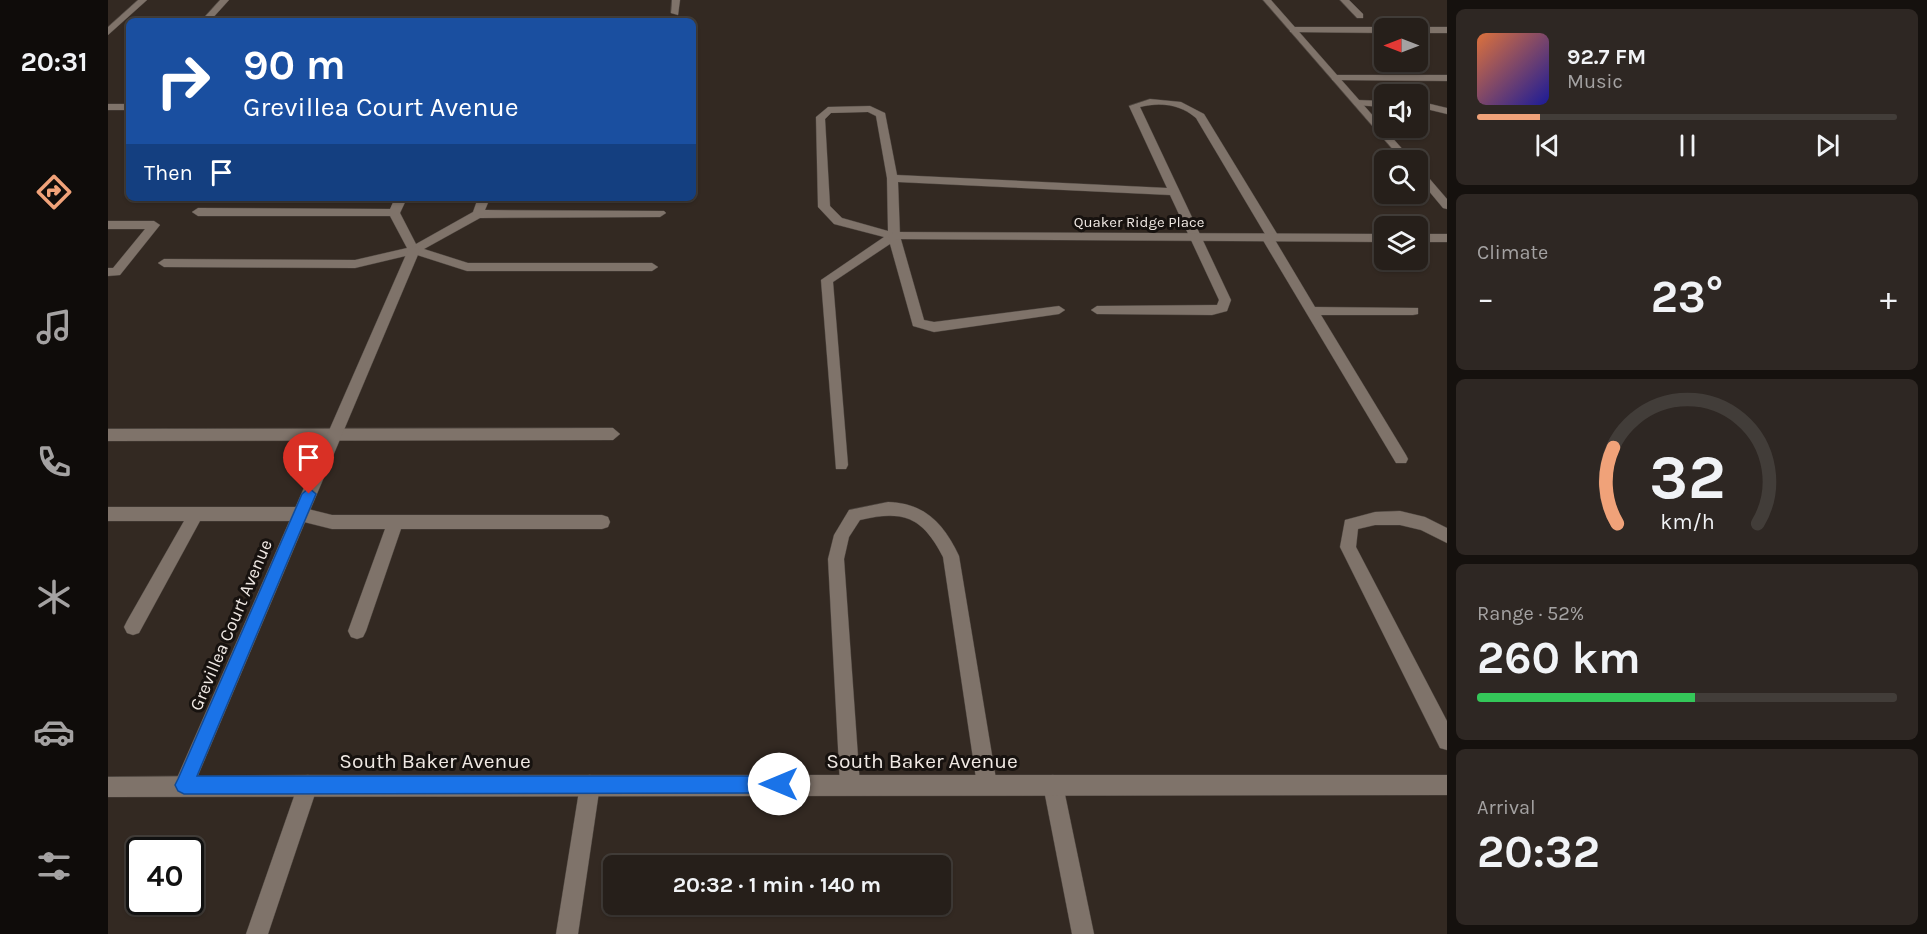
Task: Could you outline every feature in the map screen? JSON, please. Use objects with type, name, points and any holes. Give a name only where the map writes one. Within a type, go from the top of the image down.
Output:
[{"type":"street","points":[[108,32],[143,0]]},
{"type":"street","points":[[208,18],[225,0]]},
{"type":"street","points":[[675,13],[676,0]]},
{"type":"street","points":[[1266,0],[1398,150]]},
{"type":"street","points":[[1344,0],[1360,16]]},
{"type":"street","points":[[1293,30],[1374,30]]},
{"type":"street","points":[[1428,30],[1447,30]]},
{"type":"street","points":[[1335,78],[1447,78]]},
{"type":"street","points":[[1097,310],[1212,311],[1223,308],[1225,300],[1134,106],[1143,103],[1183,104],[1191,107],[1200,116],[1312,311],[1401,459]]},
{"type":"street","points":[[1357,103],[1374,104]]},
{"type":"street","points":[[1428,105],[1447,111]]},
{"type":"street","points":[[108,107],[126,106]]},
{"type":"street","name":"Quaker Ridge Place","points":[[892,178],[881,115],[870,109],[853,108],[832,108],[824,113],[820,118],[824,207],[838,221],[894,236],[1374,238]]},
{"type":"street","points":[[1059,310],[925,326],[918,323],[894,236],[892,178],[1175,192]]},
{"type":"street","points":[[1428,184],[1447,206]]},
{"type":"street","points":[[394,213],[400,201]]},
{"type":"street","points":[[478,214],[482,201]]},
{"type":"street","points":[[198,212],[394,213]]},
{"type":"street","points":[[394,213],[414,250],[467,267],[652,267]]},
{"type":"street","points":[[164,263],[355,264],[414,250],[478,214],[660,213]]},
{"type":"street","points":[[108,225],[154,225],[116,272],[108,272]]},
{"type":"street","points":[[841,465],[827,280],[894,236]]},
{"type":"street","points":[[1428,238],[1447,238]]},
{"type":"street","name":"Grevillea Court Avenue","points":[[184,785],[414,250]]},
{"type":"street","points":[[1312,311],[1413,311]]},
{"type":"street","points":[[108,435],[613,434]]},
{"type":"street","points":[[850,784],[836,559],[842,535],[855,515],[876,509],[901,509],[926,517],[940,532],[951,556],[987,784]]},
{"type":"street","points":[[108,514],[300,514],[332,522],[602,522]]},
{"type":"street","points":[[133,627],[195,514]]},
{"type":"street","points":[[1447,536],[1433,525],[1414,519],[1366,519],[1351,525],[1348,547],[1447,741]]},
{"type":"street","points":[[357,632],[395,522]]},
{"type":"street","points":[[257,934],[308,784]]},
{"type":"street","name":"South Baker Avenue","points":[[108,787],[308,784],[1447,785]]},
{"type":"street","points":[[567,934],[590,784]]},
{"type":"street","points":[[1053,785],[1083,934]]},
{"type":"route","points":[[309,494],[184,785],[779,784]]}]
